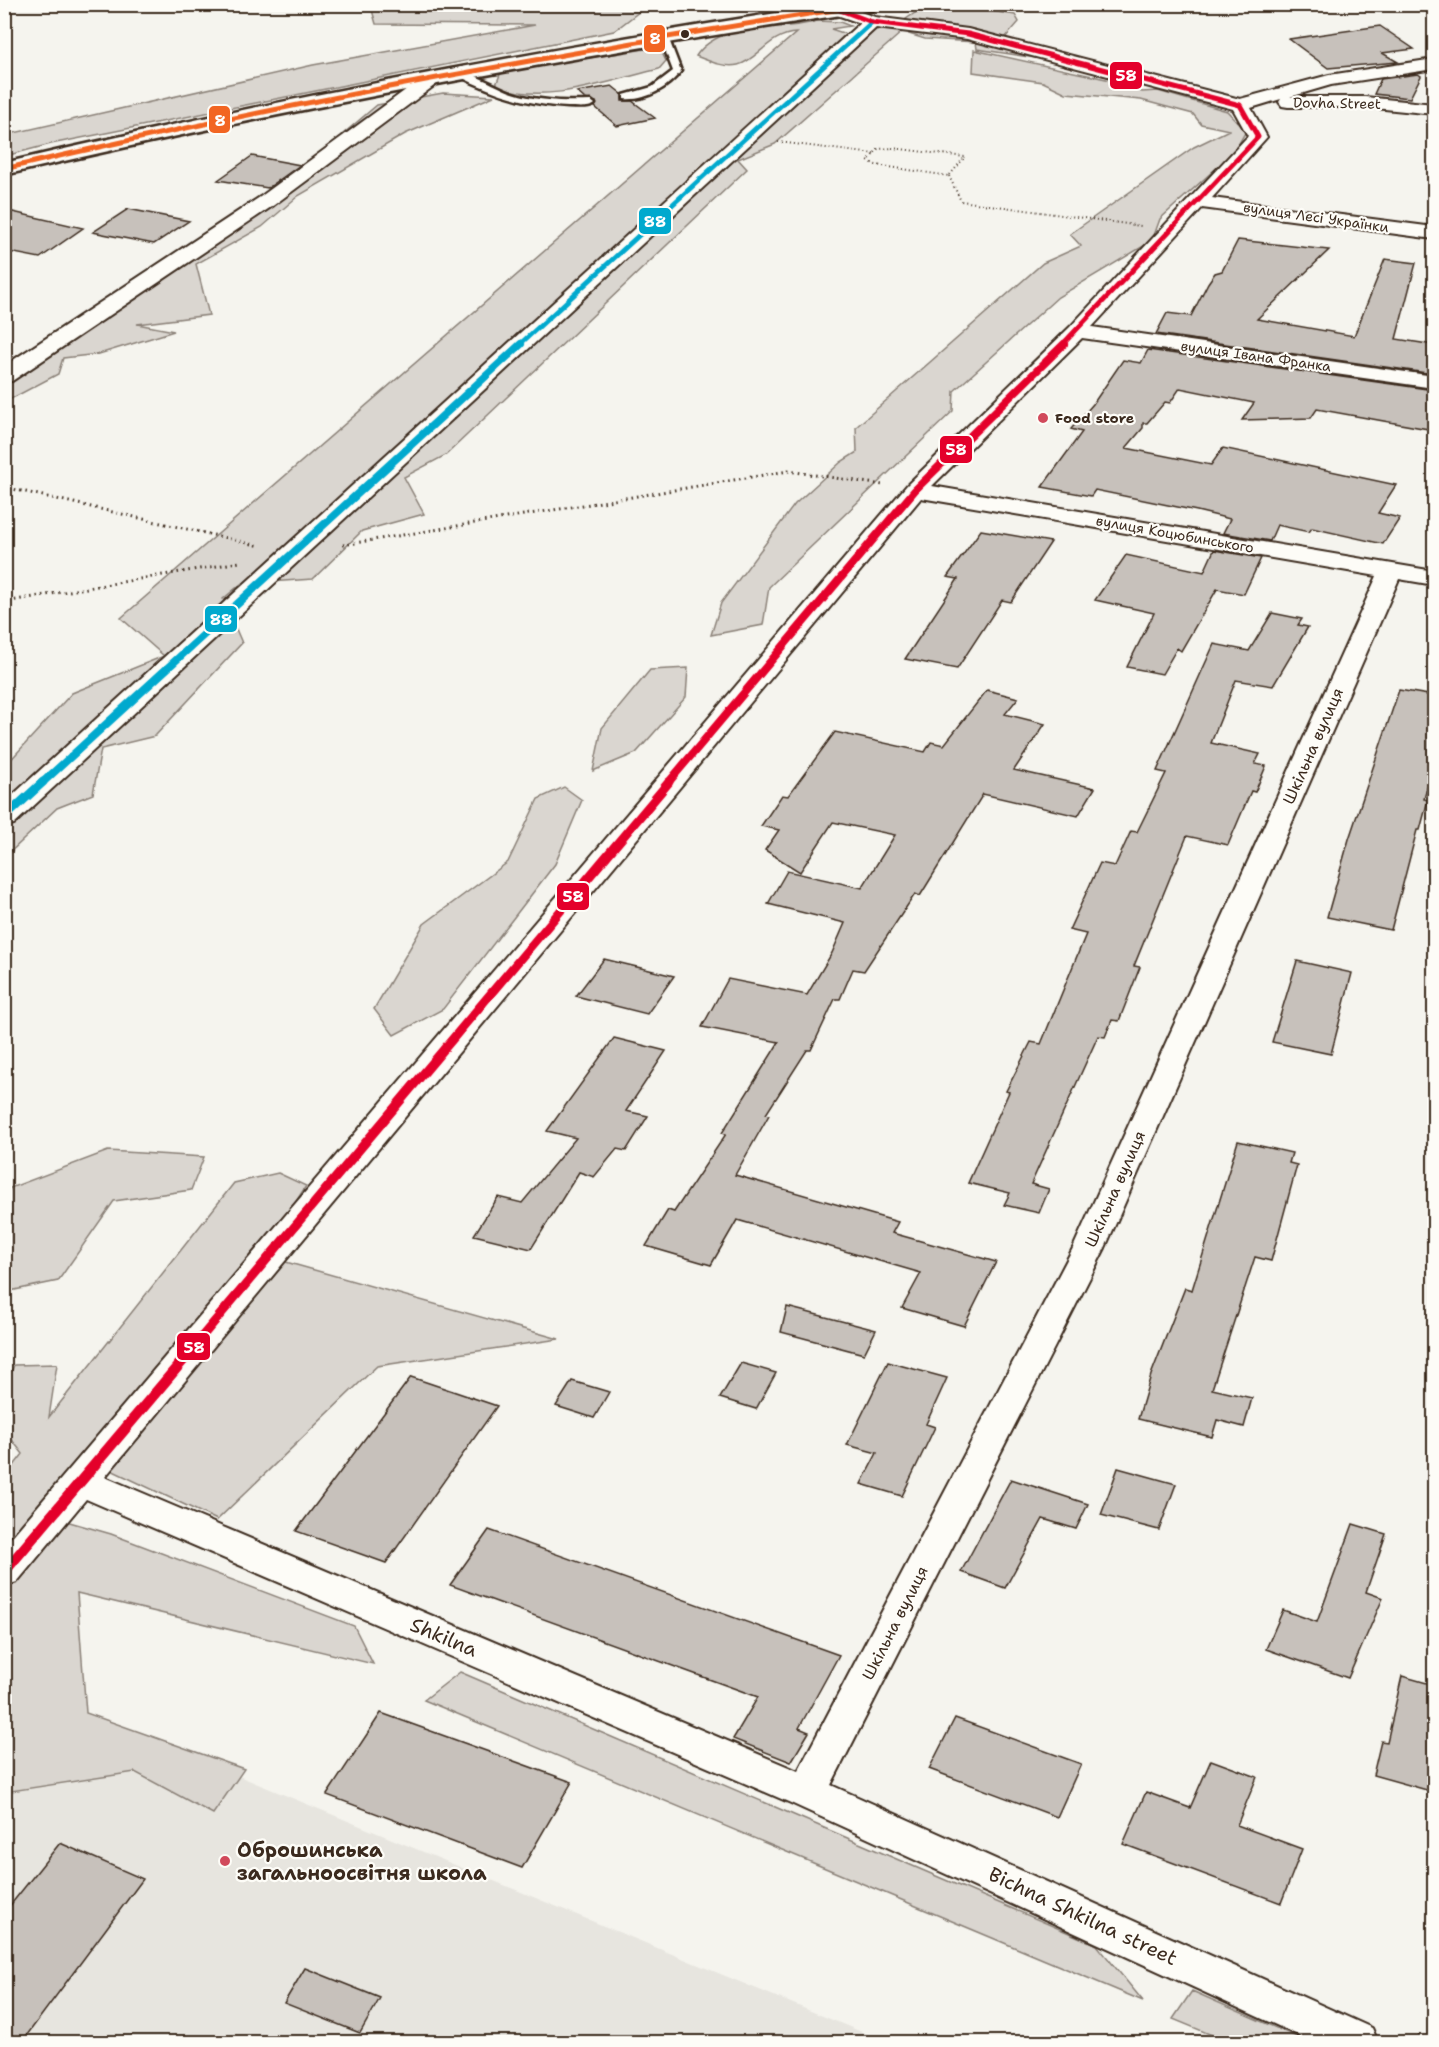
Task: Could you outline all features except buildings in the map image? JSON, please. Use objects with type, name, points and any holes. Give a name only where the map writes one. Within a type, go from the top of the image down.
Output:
[{"type":"main road","points":[[4,169],[460,73],[664,37],[840,10]]},
{"type":"street","points":[[840,10],[872,13],[968,34],[1240,105],[1329,80],[1434,64]]},
{"type":"street","points":[[4,818],[747,138],[872,13]]},
{"type":"street","points":[[4,376],[267,201],[432,79]]},
{"type":"street","name":"Dovha Street","points":[[1240,105],[1365,102],[1434,109]]},
{"type":"street","points":[[4,1572],[915,490],[1077,331],[1258,137],[1240,105]]},
{"type":"street","name":"вулиця Лесі Українки","points":[[1197,202],[1434,233]]},
{"type":"street","name":"вулиця Івана Франка","points":[[1077,331],[1434,382]]},
{"type":"street","name":"вулиця Коцюбинського","points":[[915,490],[1434,578]]},
{"type":"street","name":"Шкільна вулиця","points":[[807,1792],[1089,1248],[1391,571]]},
{"type":"street","name":"Shkilna","points":[[81,1482],[807,1792]]},
{"type":"street","name":"Bichna Shkilna street","points":[[807,1792],[1357,2043]]},
{"type":"lane","points":[[627,97],[649,92],[668,84],[677,71],[664,37]]},
{"type":"lane","points":[[460,73],[480,84],[556,106],[591,104]]},
{"type":"path","points":[[747,138],[874,154]]},
{"type":"path","points":[[892,148],[965,157],[949,176],[876,165],[868,161],[878,149],[892,148]]},
{"type":"path","points":[[949,176],[961,201],[1173,230]]},
{"type":"path","points":[[4,602],[788,471],[915,490]]},
{"type":"path","points":[[4,487],[293,554]]},
{"type":"shaded area","points":[[386,5],[648,5],[614,31],[51,144],[5,156],[5,135],[313,65],[535,25],[376,24],[372,10]]},
{"type":"shaded area","points":[[939,9],[979,9],[1015,15],[1019,22],[1005,38],[1049,60],[977,49],[976,42],[925,39],[909,34],[912,28],[903,21],[915,13]]},
{"type":"shaded area","points":[[817,21],[840,22],[850,26],[831,29],[846,34],[881,27],[902,32],[775,144],[738,159],[747,169],[446,455],[404,477],[424,514],[362,531],[313,579],[241,584],[223,599],[242,643],[155,736],[101,749],[93,794],[57,808],[5,857],[5,766],[72,693],[164,656],[121,618],[796,33],[778,38],[745,63],[733,66],[717,64],[696,56],[707,44],[736,32]]},
{"type":"shaded area","points":[[645,49],[662,53],[666,61],[659,69],[599,85],[555,93],[514,91],[496,85],[501,72]]},
{"type":"shaded area","points":[[974,50],[1115,81],[1142,92],[1158,91],[1227,111],[1246,131],[1234,152],[1160,219],[1152,241],[1058,297],[954,391],[953,411],[769,587],[763,625],[711,635],[721,603],[795,504],[841,462],[857,452],[856,427],[1043,263],[1081,246],[1070,234],[1194,147],[1229,130],[1201,124],[1193,114],[1141,100],[1066,93],[1043,82],[973,72]]},
{"type":"shaded area","points":[[443,93],[494,96],[405,134],[298,196],[262,227],[196,264],[209,315],[137,324],[174,331],[99,354],[63,358],[58,374],[5,402],[5,369],[323,166],[343,134],[377,105]]},
{"type":"shaded area","points":[[688,668],[686,697],[636,753],[593,771],[602,728],[650,670]]},
{"type":"shaded area","points":[[564,787],[582,800],[555,864],[443,1009],[394,1035],[374,1009],[424,924],[508,862],[538,799]]},
{"type":"shaded area","points":[[108,1151],[204,1157],[191,1190],[114,1201],[58,1281],[5,1292],[4,1200],[10,1188]]},
{"type":"shaded area","points":[[278,1173],[306,1186],[261,1255],[559,1339],[377,1366],[217,1520],[90,1460],[66,1521],[111,1534],[354,1626],[373,1664],[77,1593],[86,1713],[244,1769],[213,1814],[135,1772],[5,1792],[5,1477],[23,1454],[5,1431],[5,1387],[14,1365],[57,1364],[49,1417],[234,1183]]},
{"type":"shaded area","points":[[460,1672],[1097,1945],[1143,2001],[424,1700]]},
{"type":"shaded area","name":"Оброшинська загальноосвітня школа","points":[[5,1680],[886,2042],[5,2042]]},
{"type":"shaded area","points":[[1192,1991],[1308,2042],[1229,2042],[1173,2019]]},
{"type":"transit line","name":"8","points":[[4,169],[220,120],[437,77],[655,38],[873,4]]},
{"type":"transit line","name":"58","points":[[4,1572],[915,490],[1077,331],[1258,137],[1240,105],[968,34],[872,22],[840,10]]},
{"type":"transit line","name":"88","points":[[4,818],[872,22]]},
{"type":"place","name":"Food store","points":[[1043,418]]},
{"type":"place","name":"Оброшинська загальноосвітня школа","points":[[225,1861]]}]
